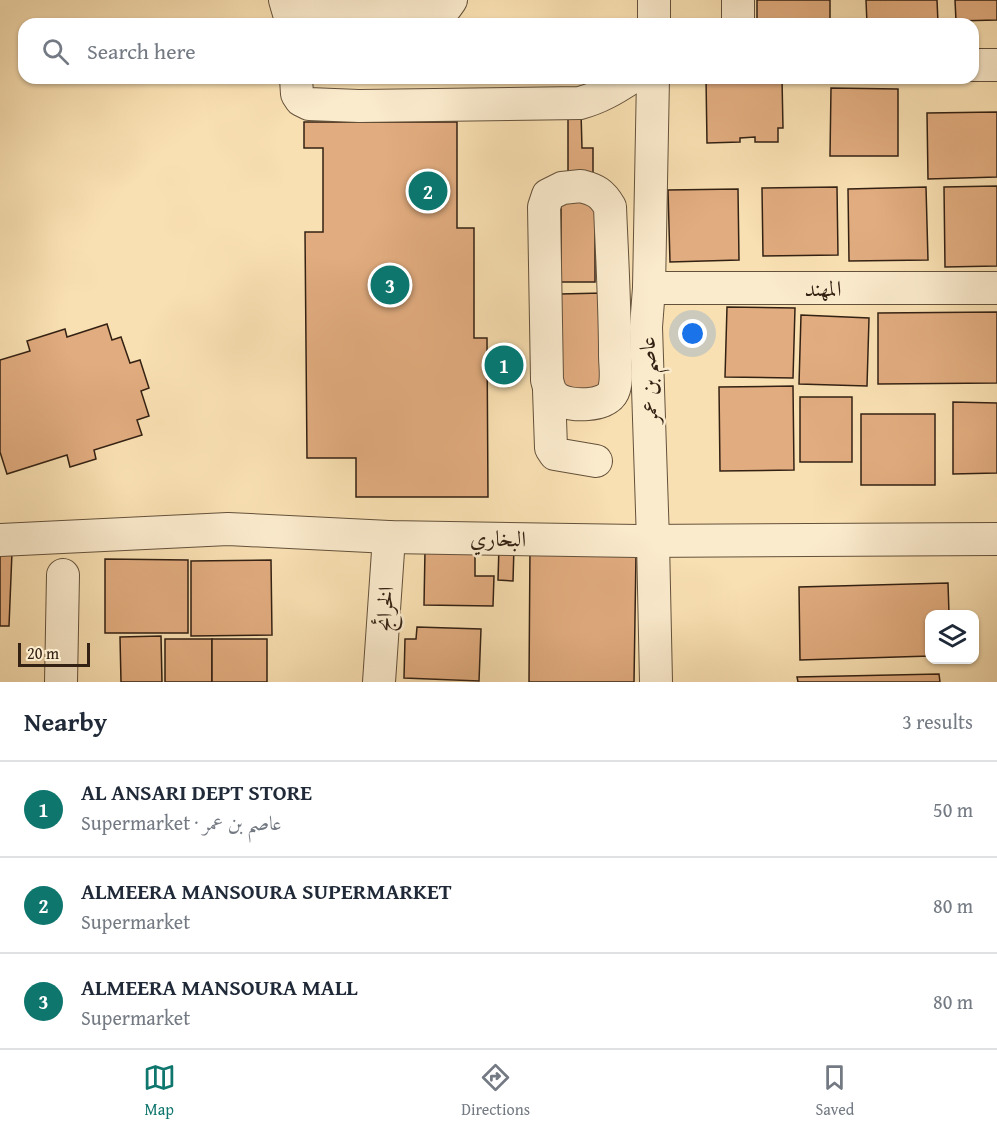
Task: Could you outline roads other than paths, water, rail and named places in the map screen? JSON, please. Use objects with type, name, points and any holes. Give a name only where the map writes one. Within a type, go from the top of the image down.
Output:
[{"type":"street","points":[[302,12],[377,16],[439,9],[446,7],[452,0]]},
{"type":"street","points":[[654,0],[654,18]]},
{"type":"street","points":[[738,0],[738,18]]},
{"type":"street","points":[[979,65],[997,65]]},
{"type":"street","points":[[296,84],[297,94],[309,104],[359,106],[580,103],[595,99],[622,84]]},
{"type":"street","name":"عاصم بن عمر","points":[[653,84],[649,288],[646,327],[656,682]]},
{"type":"street","points":[[549,390],[558,399],[571,404],[603,401],[612,394],[615,383],[610,207],[595,189],[581,186],[562,188],[548,195],[544,207],[550,448],[555,454],[596,461]]},
{"type":"street","name":"المهند","points":[[649,288],[997,288]]},
{"type":"street","points":[[615,326],[646,327]]},
{"type":"street","points":[[615,364],[648,364]]},
{"type":"street","name":"البخاري","points":[[0,540],[228,529],[389,537],[653,541],[997,539]]},
{"type":"street","name":"الخرائج","points":[[379,682],[389,537]]},
{"type":"street","points":[[61,682],[63,575]]},
{"type":"place","name":"ALMEERA MANSOURA SUPERMARKET","points":[[428,191]]},
{"type":"place","name":"ALMEERA MANSOURA MALL","points":[[390,285]]},
{"type":"place","name":"AL ANSARI DEPT STORE","points":[[504,365]]}]
